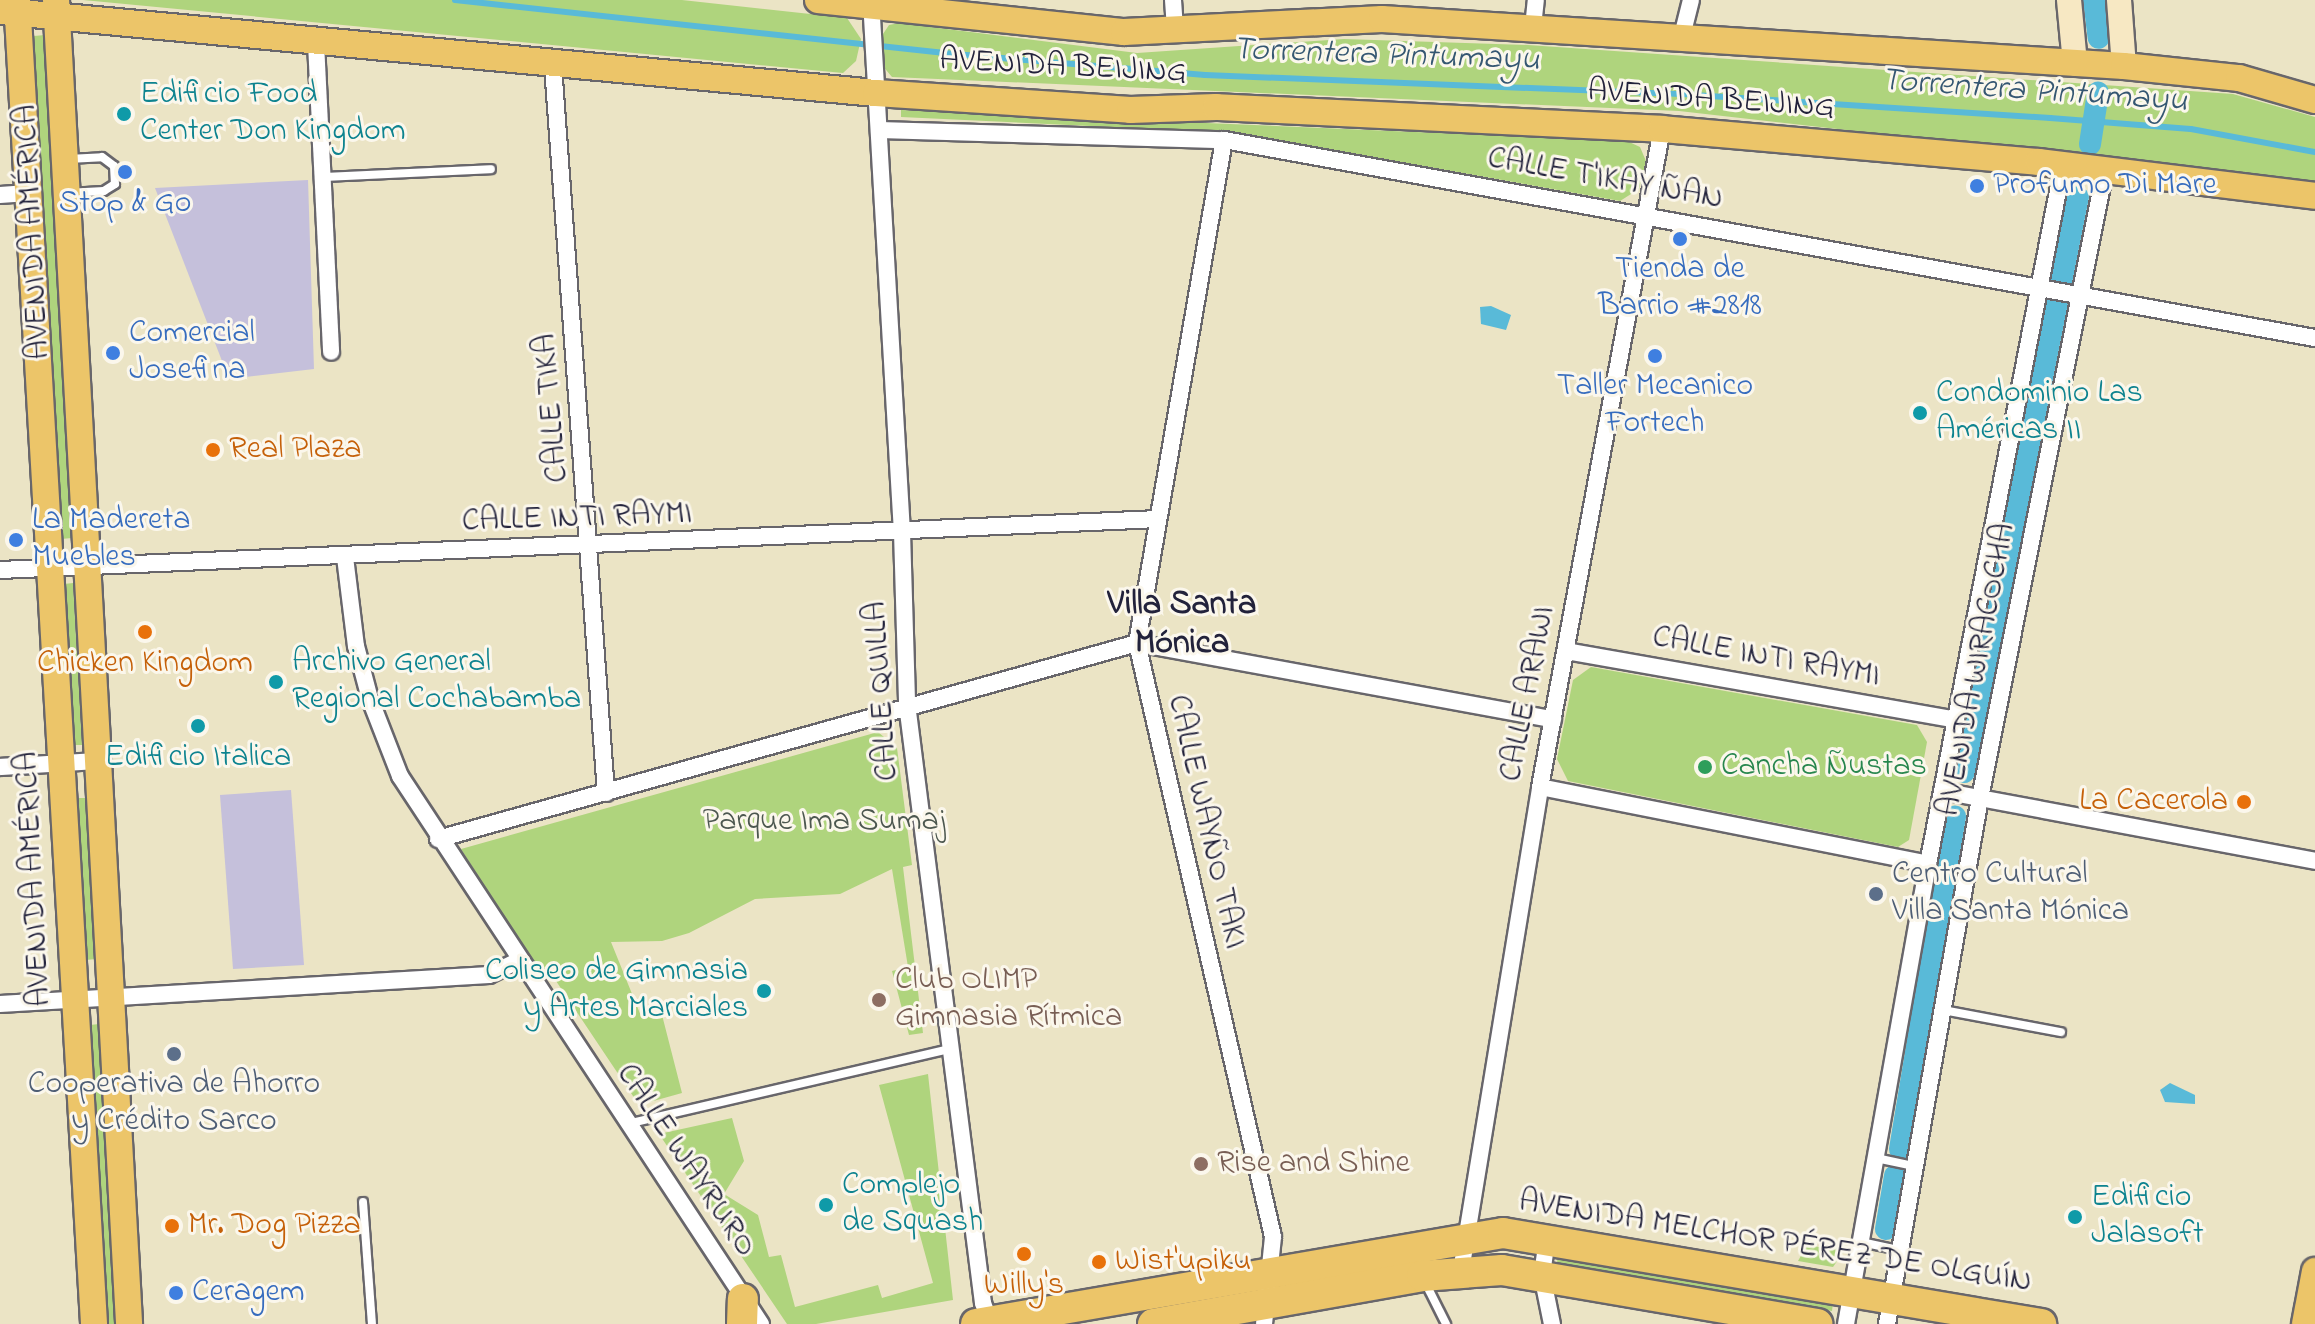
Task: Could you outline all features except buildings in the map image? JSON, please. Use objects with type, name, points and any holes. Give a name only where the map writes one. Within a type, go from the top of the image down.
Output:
[{"type":"highway","name":"AVENIDA MELCHOR PÉREZ DE OLGUÍN","points":[[986,1323],[1272,1270],[1503,1233],[1848,1291],[1889,1311],[2041,1324]]},
{"type":"highway","points":[[1153,1324],[1264,1314],[1422,1276],[1461,1271],[1542,1275],[1817,1324]]},
{"type":"main road","name":"AVENIDA BEIJING","points":[[818,0],[871,3],[1124,32],[1383,10],[1681,40],[2124,66],[2239,78],[2315,100]]},
{"type":"main road","name":"AVENIDA BEIJING","points":[[11,8],[56,8],[316,43],[876,93],[1130,110],[1244,108],[1662,129],[2063,165],[2315,196]]},
{"type":"main road","name":"AVENIDA AMÉRICA","points":[[11,8],[28,193],[52,568],[94,1324]]},
{"type":"main road","name":"AVENIDA AMÉRICA","points":[[56,8],[108,998],[129,1324]]},
{"type":"main road","points":[[2239,78],[2315,83]]},
{"type":"main road","points":[[2305,1324],[2315,1271]]},
{"type":"street","points":[[1173,0],[1175,30]]},
{"type":"street","points":[[1533,27],[1536,0]]},
{"type":"street","points":[[1681,40],[1691,0]]},
{"type":"street","points":[[2069,0],[2075,64]]},
{"type":"street","points":[[2119,0],[2124,66]]},
{"type":"street","name":"CALLE QUILLA","points":[[871,3],[902,532],[907,704],[986,1323]]},
{"type":"street","points":[[316,43],[331,352]]},
{"type":"street","name":"CALLE TIKA","points":[[553,66],[592,547],[606,793]]},
{"type":"street","name":"CALLE ARAWI","points":[[1461,1271],[1540,787],[1662,129]]},
{"type":"street","name":"CALLE T'IKAY ÑAN","points":[[879,130],[1224,140],[2315,338]]},
{"type":"street","name":"CALLE WAYÑO TAKI","points":[[1224,140],[1137,643],[1273,1237],[1272,1270],[1264,1314]]},
{"type":"street","name":"AVENIDA WIRACOCHA","points":[[1846,1324],[1848,1291],[1857,1242],[1942,791],[2043,288],[2063,165]]},
{"type":"street","name":"AVENIDA WIRACOCHA","points":[[1889,1311],[1980,798],[2105,170]]},
{"type":"street","points":[[0,195],[28,193]]},
{"type":"street","name":"CALLE INTI RAYMI","points":[[0,570],[592,547],[1157,519]]},
{"type":"street","name":"CALLE WAYRURO","points":[[345,557],[356,646],[370,699],[400,776],[438,839],[627,1124],[743,1311],[761,1324]]},
{"type":"street","points":[[438,839],[907,704],[1137,643],[1553,719]]},
{"type":"street","name":"CALLE INTI RAYMI","points":[[1566,651],[1956,720]]},
{"type":"street","points":[[0,767],[97,761]]},
{"type":"street","points":[[1540,787],[1928,864]]},
{"type":"street","points":[[1942,791],[2315,861]]},
{"type":"street","points":[[0,1004],[489,975],[518,961]]},
{"type":"street","points":[[1547,1239],[1542,1275],[1552,1324]]},
{"type":"lane","points":[[64,159],[102,157],[114,166],[115,184],[104,191],[66,193]]},
{"type":"lane","points":[[322,177],[491,169]]},
{"type":"lane","points":[[1942,1009],[2061,1032]]},
{"type":"lane","points":[[627,1124],[950,1049]]},
{"type":"lane","points":[[1873,1158],[1914,1166]]},
{"type":"lane","points":[[363,1202],[372,1324]]},
{"type":"lane","points":[[1857,1242],[1899,1250]]},
{"type":"lane","points":[[1422,1276],[1446,1324]]},
{"type":"shaded area","points":[[308,180],[314,369],[229,379],[155,188]]},
{"type":"shaded area","points":[[291,790],[304,965],[233,969],[220,795]]},
{"type":"green space","points":[[83,0],[682,0],[847,18],[861,39],[856,61],[843,73]]},
{"type":"green space","points":[[899,23],[1137,53],[1344,39],[1528,45],[2233,94],[2315,117],[2315,183],[1679,111],[892,77],[881,64],[879,40],[889,25]]},
{"type":"green space","points":[[45,35],[72,538],[61,539],[34,36]]},
{"type":"green space","points":[[901,110],[1627,141],[1640,147],[1646,161],[1639,189],[1620,201],[1237,133],[901,117]]},
{"type":"green space","points":[[73,583],[82,745],[73,745],[64,584]]},
{"type":"green space","points":[[1591,667],[1917,725],[1927,742],[1909,840],[1898,847],[1568,781],[1557,759],[1573,680]]},
{"type":"green space","name":"Parque Ima Sumaj","points":[[878,732],[897,748],[912,865],[903,867],[923,1033],[909,1035],[892,971],[908,967],[892,869],[840,894],[755,899],[689,933],[662,941],[611,942],[641,1016],[661,1011],[682,1093],[639,1105],[550,972],[541,976],[461,849]]},
{"type":"green space","points":[[77,798],[86,798],[96,959],[86,960]]},
{"type":"green space","points":[[99,1024],[117,1324],[108,1324],[90,1025]]},
{"type":"green space","points":[[928,1074],[953,1300],[816,1324],[787,1324],[659,1134],[732,1118],[744,1161],[724,1194],[758,1215],[769,1257],[781,1255],[795,1307],[878,1285],[882,1298],[933,1283],[879,1085]]},
{"type":"green space","points":[[1836,1242],[1848,1246],[1833,1267],[1798,1261],[1807,1245],[1825,1248]]},
{"type":"green space","points":[[1558,1255],[1833,1303],[1832,1311],[1557,1263]]},
{"type":"water","points":[[1491,306],[1511,315],[1506,330],[1481,324],[1480,307]]},
{"type":"water","points":[[2170,1083],[2195,1095],[2195,1104],[2165,1102],[2160,1090]]},
{"type":"waterway","name":"Torrentera Pintumayu","points":[[455,0],[954,54],[1205,75],[1694,95],[2050,118],[2191,129],[2315,152]]},
{"type":"waterway","points":[[2094,0],[2099,38]]},
{"type":"waterway","name":"Torrentera Pintumayu","points":[[2090,144],[2098,93]]},
{"type":"waterway","points":[[1964,772],[2078,197]]},
{"type":"waterway","points":[[1900,1149],[1955,817]]},
{"type":"waterway","points":[[1886,1229],[1895,1176]]},
{"type":"place","name":"Edificio Food Center Don Kingdom","points":[[124,114]]},
{"type":"place","name":"Stop & Go","points":[[125,172]]},
{"type":"place","name":"Profumo Di Mare","points":[[1977,186]]},
{"type":"place","name":"Tienda de Barrio #2818","points":[[1680,239]]},
{"type":"place","name":"Comercial Josefina","points":[[113,353]]},
{"type":"place","name":"Taller Mecanico Fortech","points":[[1655,356]]},
{"type":"place","name":"Condominio Las Américas II","points":[[1920,413]]},
{"type":"place","name":"Real Plaza","points":[[213,450]]},
{"type":"place","name":"La Madereta Muebles","points":[[16,540]]},
{"type":"place","name":"Chicken Kingdom","points":[[145,632]]},
{"type":"place","name":"Archivo General Regional Cochabamba","points":[[276,682]]},
{"type":"place","name":"Edificio Italica","points":[[198,726]]},
{"type":"place","name":"Cancha Ñustas","points":[[1705,767]]},
{"type":"place","name":"La Cacerola","points":[[2244,802]]},
{"type":"place","name":"Centro Cultural Villa Santa Mónica","points":[[1876,894]]},
{"type":"place","name":"Coliseo de Gimnasia y Artes Marciales","points":[[764,991]]},
{"type":"place","name":"Club OLIMP Gimnasia Rítmica","points":[[879,1000]]},
{"type":"place","name":"Cooperativa de Ahorro y Crédito Sarco","points":[[174,1054]]},
{"type":"place","name":"Rise and Shine","points":[[1201,1164]]},
{"type":"place","name":"Complejo de Squash","points":[[826,1205]]},
{"type":"place","name":"Edificio Jalasoft","points":[[2075,1217]]},
{"type":"place","name":"Mr. Dog Pizza","points":[[172,1226]]},
{"type":"place","name":"Willy's","points":[[1024,1254]]},
{"type":"place","name":"Wist'upiku","points":[[1099,1262]]},
{"type":"place","name":"Ceragem","points":[[176,1293]]},
{"type":"district","name":"Villa Santa Mónica","points":[[1182,624]]}]
